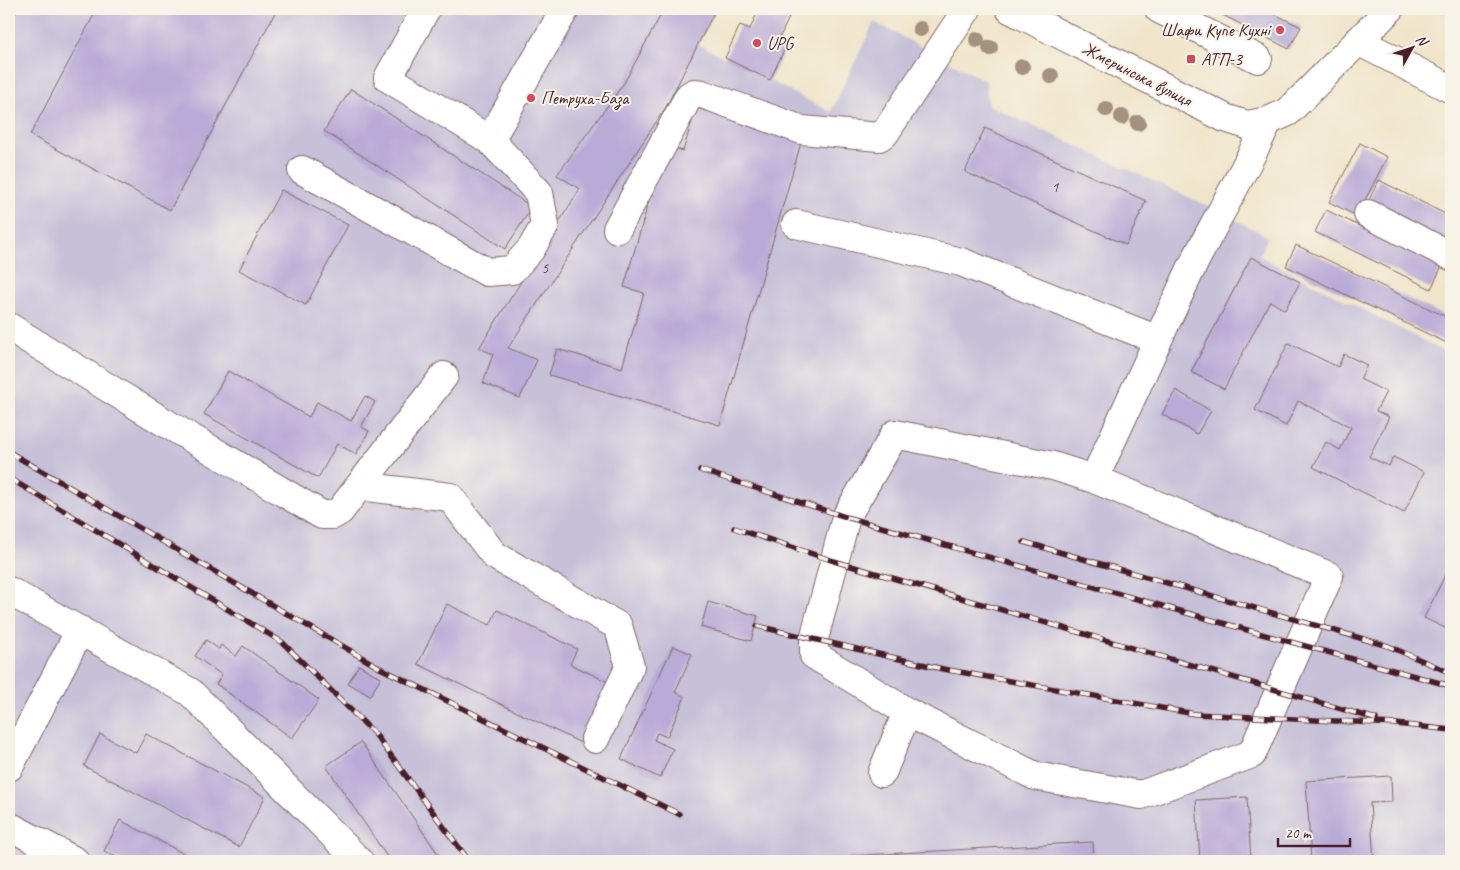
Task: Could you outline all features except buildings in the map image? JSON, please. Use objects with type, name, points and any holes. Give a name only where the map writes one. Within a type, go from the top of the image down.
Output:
[{"type":"main road","points":[[302,170],[487,272],[512,270],[531,249],[545,225],[539,193],[490,140],[388,78],[426,9]]},
{"type":"main road","points":[[490,140],[565,9]]},
{"type":"main road","points":[[617,229],[689,96],[694,93],[702,94],[802,130],[879,137],[885,133],[967,9]]},
{"type":"main road","name":"Жмеринська вулиця","points":[[1010,9],[1225,118],[1247,125],[1268,121]]},
{"type":"main road","points":[[1159,9],[1258,59]]},
{"type":"main road","points":[[1094,479],[1192,268],[1250,160],[1268,121],[1288,112],[1390,9]]},
{"type":"main road","points":[[1358,41],[1451,90]]},
{"type":"main road","points":[[1368,214],[1451,256]]},
{"type":"main road","points":[[796,224],[961,262],[1158,340]]},
{"type":"main road","points":[[9,327],[164,422],[322,515],[332,515],[340,511],[444,376]]},
{"type":"main road","points":[[895,434],[1053,466],[1094,479],[1329,576],[1252,754],[1141,795],[1035,776],[907,712],[814,655],[814,639],[846,517],[895,434]]},
{"type":"main road","points":[[359,486],[450,498],[494,555],[618,626],[630,666],[595,739]]},
{"type":"main road","points":[[9,591],[190,692],[358,861]]},
{"type":"main road","points":[[9,767],[80,630]]},
{"type":"main road","points":[[882,773],[907,712]]},
{"type":"main road","points":[[9,826],[75,861]]},
{"type":"shaded area","points":[[9,9],[716,9],[698,44],[831,112],[874,22],[986,81],[988,105],[1221,212],[1268,237],[1259,256],[1451,355],[1451,861],[9,861]]},
{"type":"railway","points":[[9,452],[380,668],[679,814]]},
{"type":"railway","points":[[700,470],[846,517],[1451,686]]},
{"type":"railway","points":[[9,478],[282,642],[375,734],[469,861]]},
{"type":"railway","points":[[734,528],[834,561],[1376,719]]},
{"type":"railway","points":[[1024,542],[1388,646],[1451,673]]},
{"type":"railway","points":[[757,626],[943,669],[1195,714],[1396,724],[1451,730]]},
{"type":"place","name":"Шафи Купе Кухні","points":[[1280,30]]},
{"type":"place","name":"UPG","points":[[757,43]]},
{"type":"place","name":"АТП-3","points":[[1191,59]]},
{"type":"place","name":"Петруха-База","points":[[531,98]]}]
